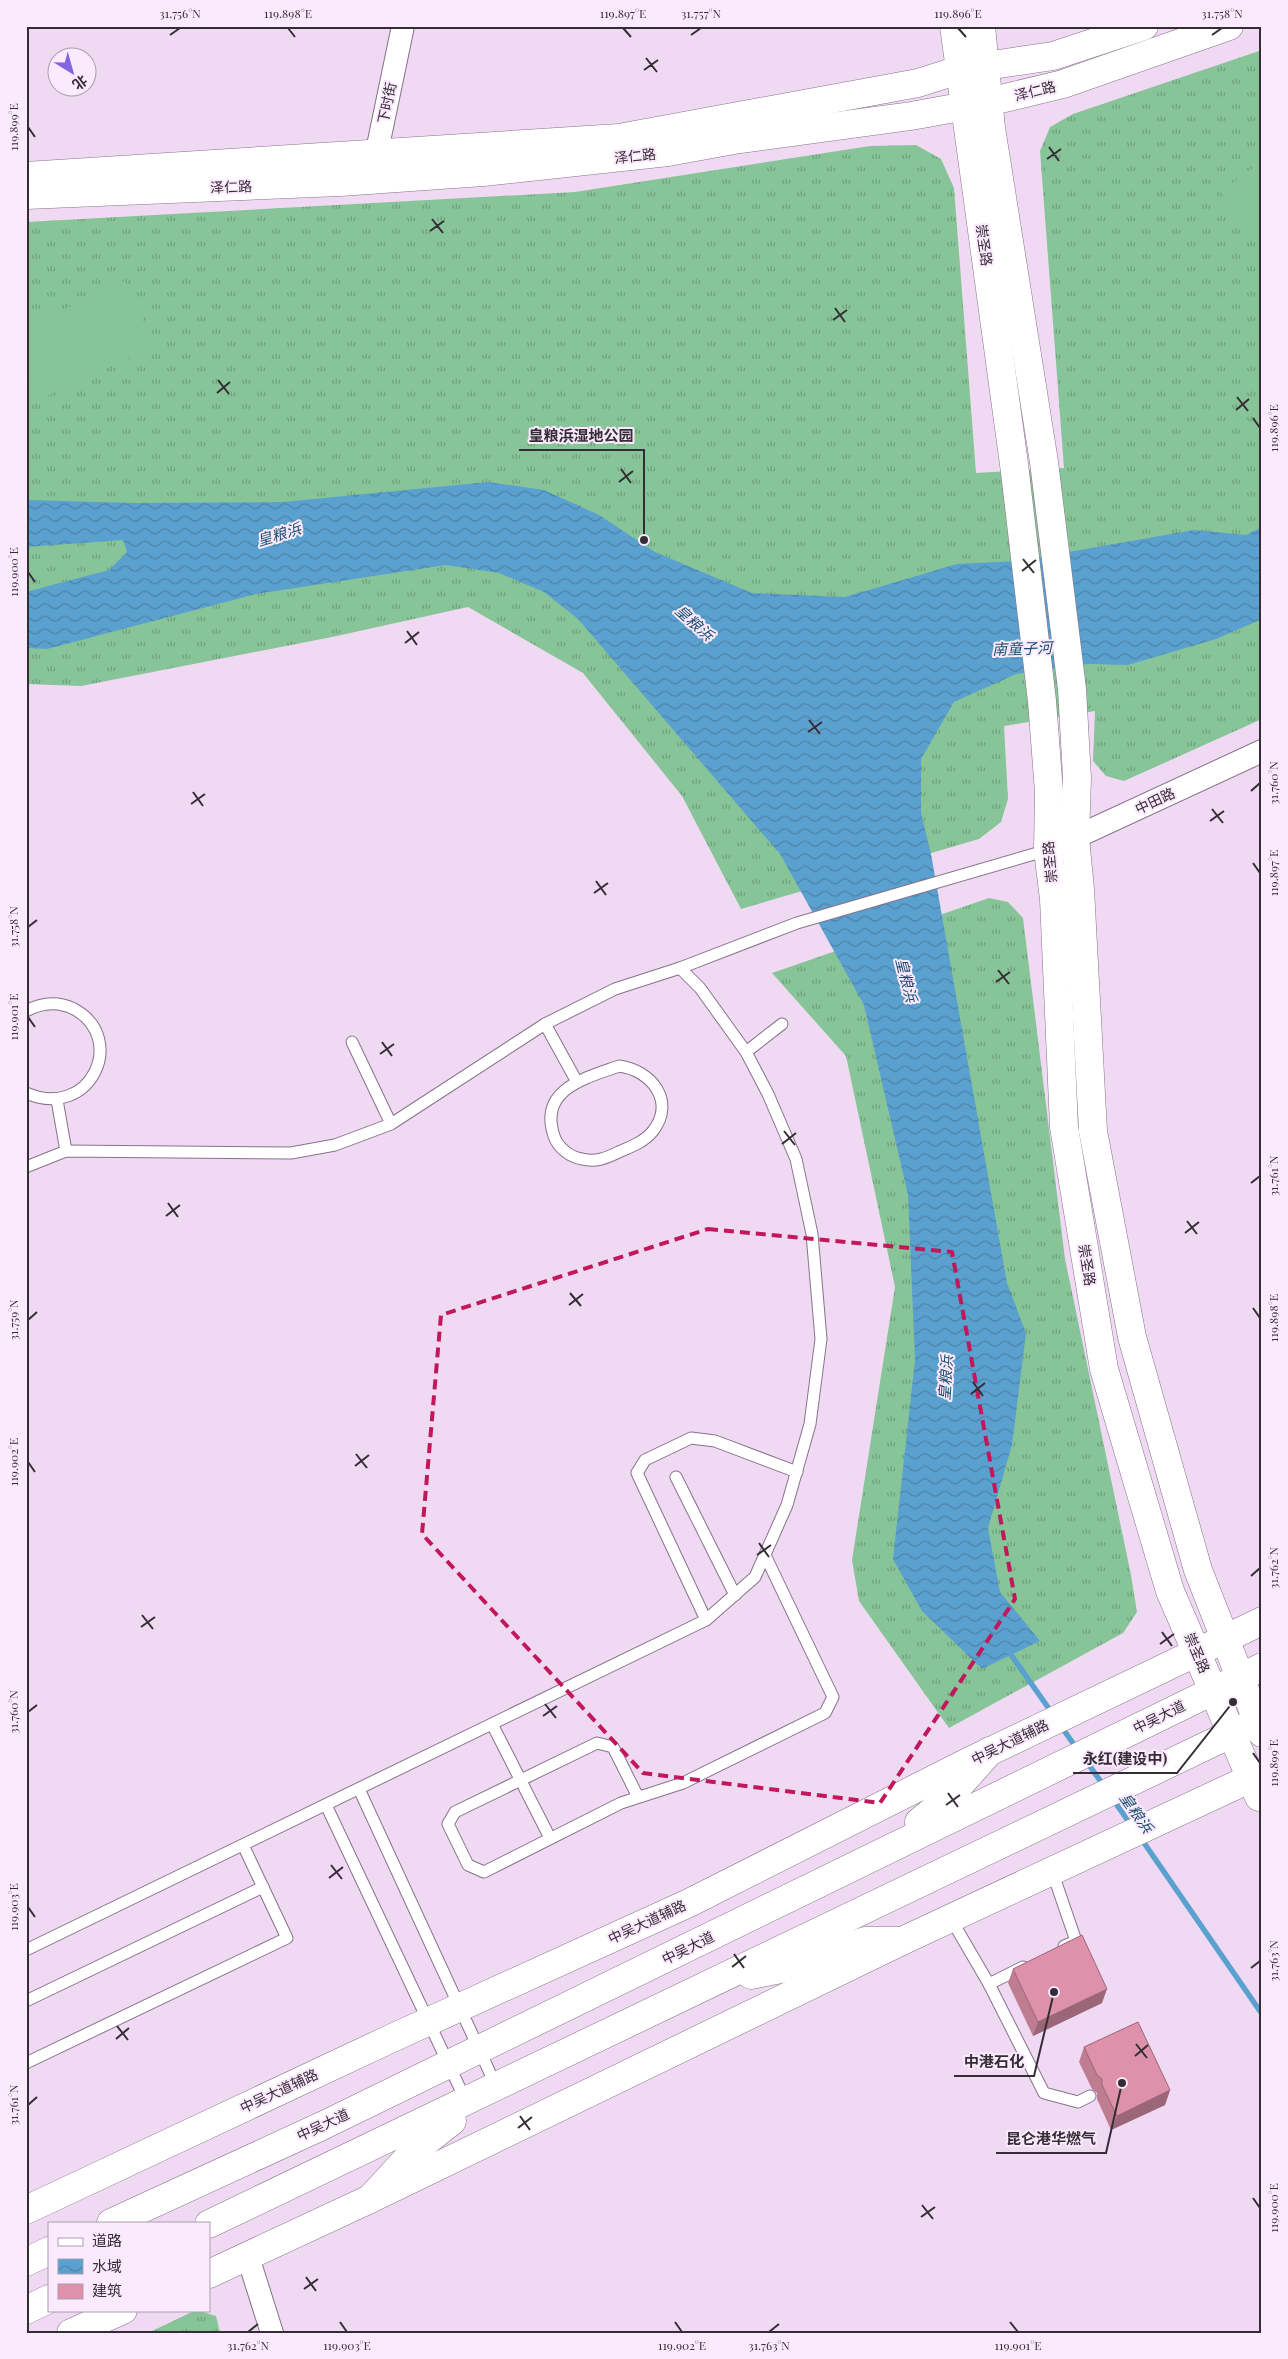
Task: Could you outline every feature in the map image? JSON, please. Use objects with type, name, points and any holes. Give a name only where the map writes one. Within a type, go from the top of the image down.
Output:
[{"type":"main road","name":"崇圣路","points":[[954,26],[972,68],[976,103],[1014,464],[1042,701],[1049,792],[1048,850],[1054,899],[1064,1127],[1104,1369],[1170,1591],[1231,1734],[1258,1781]]},
{"type":"main road","name":"崇圣路","points":[[972,68],[981,26]]},
{"type":"main road","name":"泽仁路","points":[[26,195],[373,167],[619,138],[918,83],[972,68],[1053,56],[1144,26]]},
{"type":"main road","name":"泽仁路","points":[[26,176],[373,167],[483,172],[668,152],[734,140],[910,116],[1063,84],[1230,26]]},
{"type":"main road","name":"崇圣路","points":[[976,103],[991,128],[1044,462],[1072,689],[1077,778],[1075,838],[1080,889],[1093,1131],[1132,1338],[1198,1570],[1225,1640],[1251,1672],[1260,1724]]},
{"type":"main road","name":"中吴大道辅路","points":[[26,2210],[428,2021],[689,1903],[1079,1707],[1197,1654],[1262,1621]]},
{"type":"main road","name":"中吴大道","points":[[113,2222],[449,2065],[880,1852],[1251,1672]]},
{"type":"main road","points":[[210,2224],[1075,1808],[1231,1734],[1260,1724]]},
{"type":"main road","points":[[880,1852],[947,1799],[990,1751]]},
{"type":"main road","points":[[210,2274],[370,2199],[902,1941],[1163,1818],[1258,1781]]},
{"type":"main road","points":[[716,1982],[791,1967],[865,1941],[902,1941]]},
{"type":"main road","points":[[370,2199],[415,2150],[496,2086]]},
{"type":"main road","points":[[26,2262],[48,2251]]},
{"type":"main road","points":[[26,2310],[48,2299]]},
{"type":"main road","points":[[71,2333],[118,2312]]},
{"type":"street","name":"下时街","points":[[373,167],[403,26]]},
{"type":"street","name":"中田路","points":[[1048,850],[1262,751]]},
{"type":"street","points":[[248,2257],[272,2333]]},
{"type":"lane","points":[[26,1168],[66,1151],[291,1153],[335,1145],[392,1124],[545,1024],[615,989],[680,968],[797,922],[1048,850]]},
{"type":"lane","points":[[26,1950],[706,1620],[755,1577],[787,1505],[810,1424],[821,1339],[812,1234],[796,1159],[768,1094],[746,1052],[700,988],[680,968]]},
{"type":"lane","points":[[26,1011],[36,1006],[51,1003],[67,1006],[82,1013],[92,1025],[98,1040],[100,1057],[95,1072],[86,1086],[72,1095],[57,1100],[41,1099],[26,1093]]},
{"type":"lane","points":[[545,1024],[577,1082]]},
{"type":"lane","points":[[746,1052],[782,1024]]},
{"type":"lane","points":[[352,1042],[392,1124]]},
{"type":"lane","points":[[619,1066],[632,1068],[644,1073],[653,1082],[660,1100],[659,1119],[654,1131],[644,1140],[604,1159],[590,1161],[576,1158],[564,1151],[555,1140],[551,1127],[551,1113],[560,1094],[577,1082],[619,1066]]},
{"type":"lane","points":[[57,1100],[66,1151]]},
{"type":"lane","points":[[706,1620],[637,1473],[645,1460],[691,1438],[715,1441],[796,1472]]},
{"type":"lane","points":[[676,1477],[735,1595]]},
{"type":"lane","points":[[638,1797],[613,1747],[597,1743],[455,1812],[448,1824],[468,1865],[484,1872],[621,1802],[638,1797],[683,1783],[825,1713],[833,1696],[765,1555]]},
{"type":"lane","points":[[492,1724],[550,1838]]},
{"type":"lane","points":[[359,1789],[496,2086]]},
{"type":"lane","points":[[326,1805],[466,2101]]},
{"type":"lane","points":[[26,2063],[287,1938],[243,1845]]},
{"type":"lane","points":[[1050,1954],[1076,1941],[1052,1871]]},
{"type":"lane","points":[[26,2001],[263,1887]]},
{"type":"lane","points":[[951,1919],[989,1984],[1044,2093],[1078,2102],[1090,2096]]},
{"type":"lane","points":[[989,1984],[1032,1962]]},
{"type":"highlighted area","points":[[708,1229],[952,1252],[1015,1599],[880,1803],[643,1773],[422,1534],[441,1315]]},
{"type":"green space","points":[[1262,50],[1262,719],[1124,781],[1106,776],[1093,761],[1095,711],[1004,726],[1008,799],[1001,822],[979,839],[741,909],[682,796],[583,673],[468,607],[332,637],[81,686],[26,684],[26,222],[575,192],[870,146],[916,145],[941,159],[954,188],[976,473],[1064,468],[1040,151],[1050,127],[1073,114]]},
{"type":"green space","points":[[1262,161],[1262,247],[1221,192]]},
{"type":"green space","points":[[125,281],[155,346],[38,400],[26,374],[26,327]]},
{"type":"green space","points":[[989,898],[1008,902],[1023,918],[1065,1259],[1131,1575],[1137,1612],[1123,1633],[949,1728],[859,1601],[852,1560],[895,1287],[846,1056],[772,973]]},
{"type":"green space","points":[[192,2312],[203,2312],[216,2316],[220,2333],[148,2333]]},
{"type":"water","name":"南童子河","points":[[488,482],[544,490],[599,515],[655,552],[752,593],[845,597],[957,564],[1017,561],[1194,530],[1246,535],[1262,527],[1262,619],[1216,639],[1128,665],[1088,664],[1016,674],[954,702],[921,759],[921,813],[931,854],[1007,1283],[1026,1333],[1012,1445],[988,1528],[1000,1592],[1040,1641],[982,1669],[922,1611],[893,1559],[915,1360],[908,1195],[864,1005],[780,854],[578,619],[544,592],[499,573],[446,565],[256,594],[47,649],[26,648],[26,592],[109,570],[127,552],[123,540],[26,547],[26,501],[134,503],[283,502]]},
{"type":"building","points":[[1082,1935],[1107,1989],[1038,2022],[1013,1969]]},
{"type":"building","points":[[1138,2022],[1170,2090],[1117,2116],[1102,2085],[1102,2079],[1097,2075],[1084,2047]]},
{"type":"waterway","name":"皇粮浜","points":[[1007,1649],[1052,1713]]},
{"type":"waterway","name":"皇粮浜","points":[[1060,1725],[1078,1750]]},
{"type":"waterway","name":"皇粮浜","points":[[1086,1761],[1104,1786]]},
{"type":"waterway","name":"皇粮浜","points":[[1112,1798],[1131,1825]]},
{"type":"waterway","name":"皇粮浜","points":[[1140,1837],[1262,2014]]},
{"type":"place","name":"皇粮浜湿地公园","points":[[644,540]]},
{"type":"place","name":"永红(建设中)","points":[[1233,1702]]},
{"type":"place","name":"中港石化","points":[[1054,1992]]},
{"type":"place","name":"昆仑港华燃气","points":[[1122,2083]]}]
